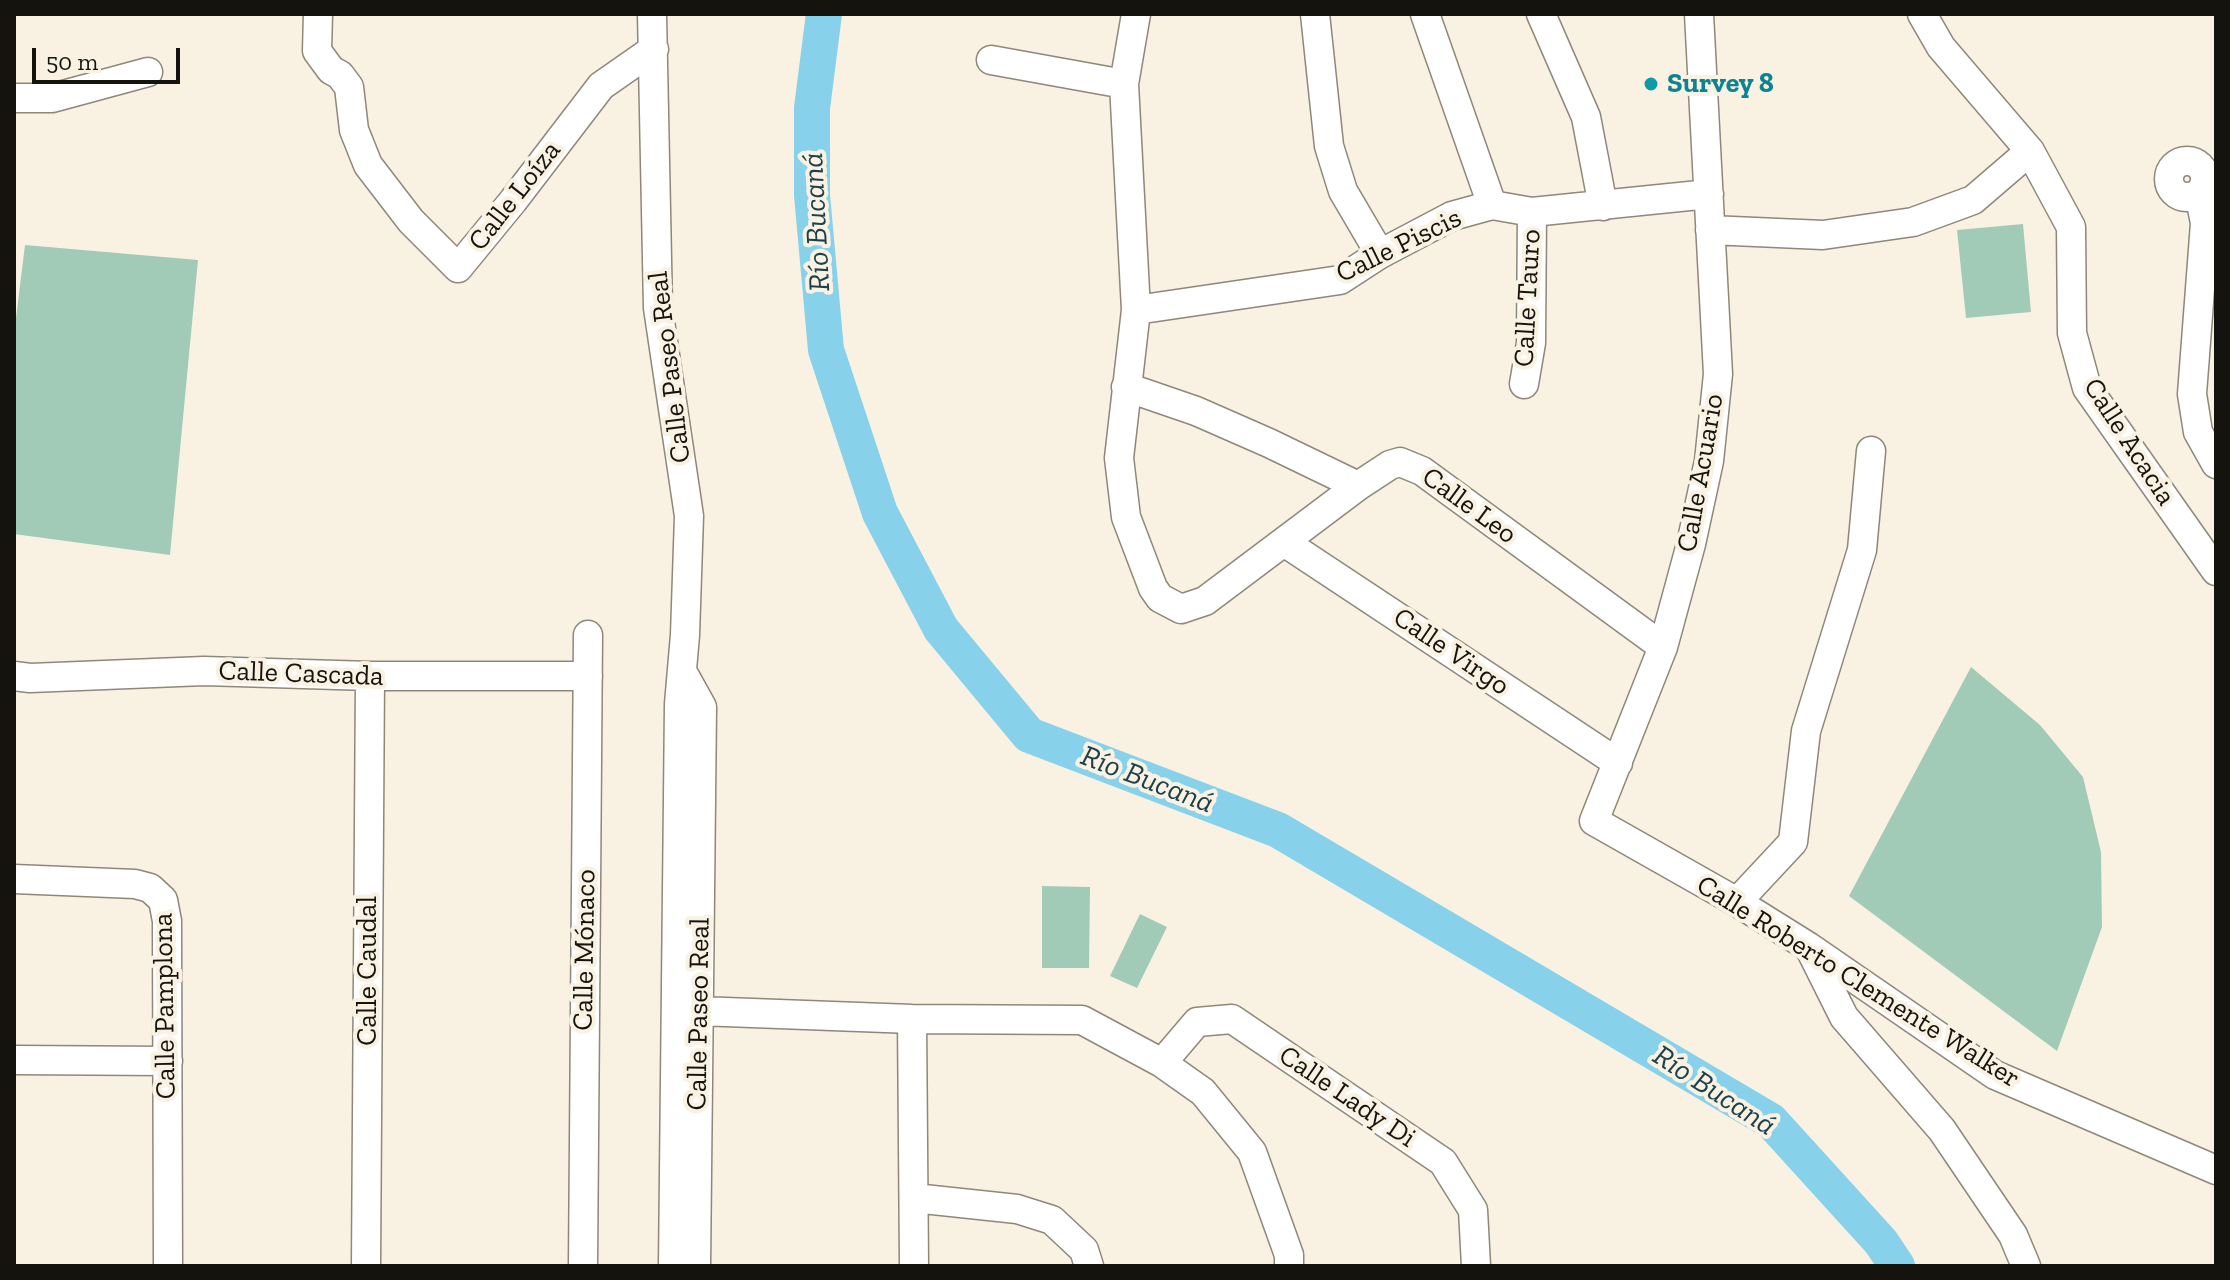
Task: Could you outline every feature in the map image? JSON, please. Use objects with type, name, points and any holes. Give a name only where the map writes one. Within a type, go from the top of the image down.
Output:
[{"type":"street","name":"Calle Loíza","points":[[318,14],[317,51],[349,87],[354,130],[368,165],[411,221],[458,268],[601,86],[654,49]]},
{"type":"street","name":"Calle Paseo Real","points":[[652,14],[658,308],[689,516],[679,704],[673,1266]]},
{"type":"street","points":[[1126,387],[1196,411],[1358,486],[1205,601],[1181,609],[1160,598],[1153,588],[1126,517],[1119,458],[1126,387],[1136,310],[1124,84],[1136,14]]},
{"type":"street","points":[[1425,14],[1492,205]]},
{"type":"street","points":[[1541,14],[1586,117],[1603,206]]},
{"type":"street","name":"Calle Acuario","points":[[1594,821],[1663,647],[1691,544],[1709,461],[1718,374],[1699,14]]},
{"type":"street","name":"Calle Acacia","points":[[1922,14],[1941,47],[2030,151],[2071,227],[2072,333],[2087,388],[2216,571]]},
{"type":"street","points":[[1319,16],[1325,117],[1333,161],[1343,191],[1380,254]]},
{"type":"street","points":[[991,60],[1124,84]]},
{"type":"street","points":[[14,98],[52,98],[148,72]]},
{"type":"street","points":[[1710,230],[1823,235],[1913,222],[1973,200],[2030,151]]},
{"type":"street","points":[[2199,193],[2205,223],[2192,394],[2198,432],[2216,464]]},
{"type":"street","name":"Calle Piscis","points":[[1136,310],[1340,280],[1380,254],[1452,216],[1492,205],[1532,212],[1709,194]]},
{"type":"street","name":"Calle Tauro","points":[[1524,384],[1531,343],[1532,212]]},
{"type":"street","points":[[1737,902],[1793,842],[1806,731],[1862,550],[1871,451]]},
{"type":"street","name":"Calle Leo","points":[[1358,486],[1400,462],[1422,471],[1663,647]]},
{"type":"street","name":"Calle Virgo","points":[[1284,542],[1618,763]]},
{"type":"street","name":"Calle Mónaco","points":[[583,1266],[588,635]]},
{"type":"street","name":"Calle Cascada","points":[[14,676],[30,678],[204,671],[370,676],[588,676]]},
{"type":"street","name":"Calle Paseo Real","points":[[682,671],[702,707],[696,1266]]},
{"type":"street","name":"Calle Caudal","points":[[366,1266],[370,676]]},
{"type":"street","name":"Calle Roberto Clemente Walker","points":[[1594,821],[1737,902],[1809,947],[1995,1075],[2216,1170]]},
{"type":"street","name":"Calle Pamplona","points":[[14,879],[135,884],[150,888],[163,900],[167,921],[168,1266]]},
{"type":"street","points":[[1809,947],[1844,1017],[1942,1130],[2013,1235],[2026,1266]]},
{"type":"street","points":[[699,1011],[912,1019],[1082,1020],[1162,1063],[1203,1092],[1252,1152],[1289,1255],[1289,1266]]},
{"type":"street","points":[[912,1019],[914,1266]]},
{"type":"street","name":"Calle Lady Di","points":[[1162,1063],[1197,1022],[1232,1019],[1443,1162],[1473,1210],[1476,1266]]},
{"type":"street","points":[[14,1060],[168,1061]]},
{"type":"street","points":[[914,1198],[1017,1209],[1052,1220],[1084,1250],[1089,1266]]},
{"type":"green space","points":[[2023,224],[2031,312],[1966,318],[1957,230]]},
{"type":"green space","points":[[25,245],[198,260],[170,555],[14,534],[14,334]]},
{"type":"green space","points":[[1971,667],[2040,725],[2083,777],[2101,852],[2102,927],[2057,1051],[1849,896]]},
{"type":"green space","points":[[1042,886],[1090,887],[1089,968],[1042,968]]},
{"type":"green space","points":[[1140,914],[1167,927],[1137,988],[1110,976]]},
{"type":"waterway","name":"Río Bucaná","points":[[824,14],[812,108],[812,195],[826,350],[880,513],[941,629],[1029,735],[1278,830],[1771,1121],[1881,1242],[1897,1266]]},
{"type":"place","name":"Survey 8","points":[[1651,84]]}]
